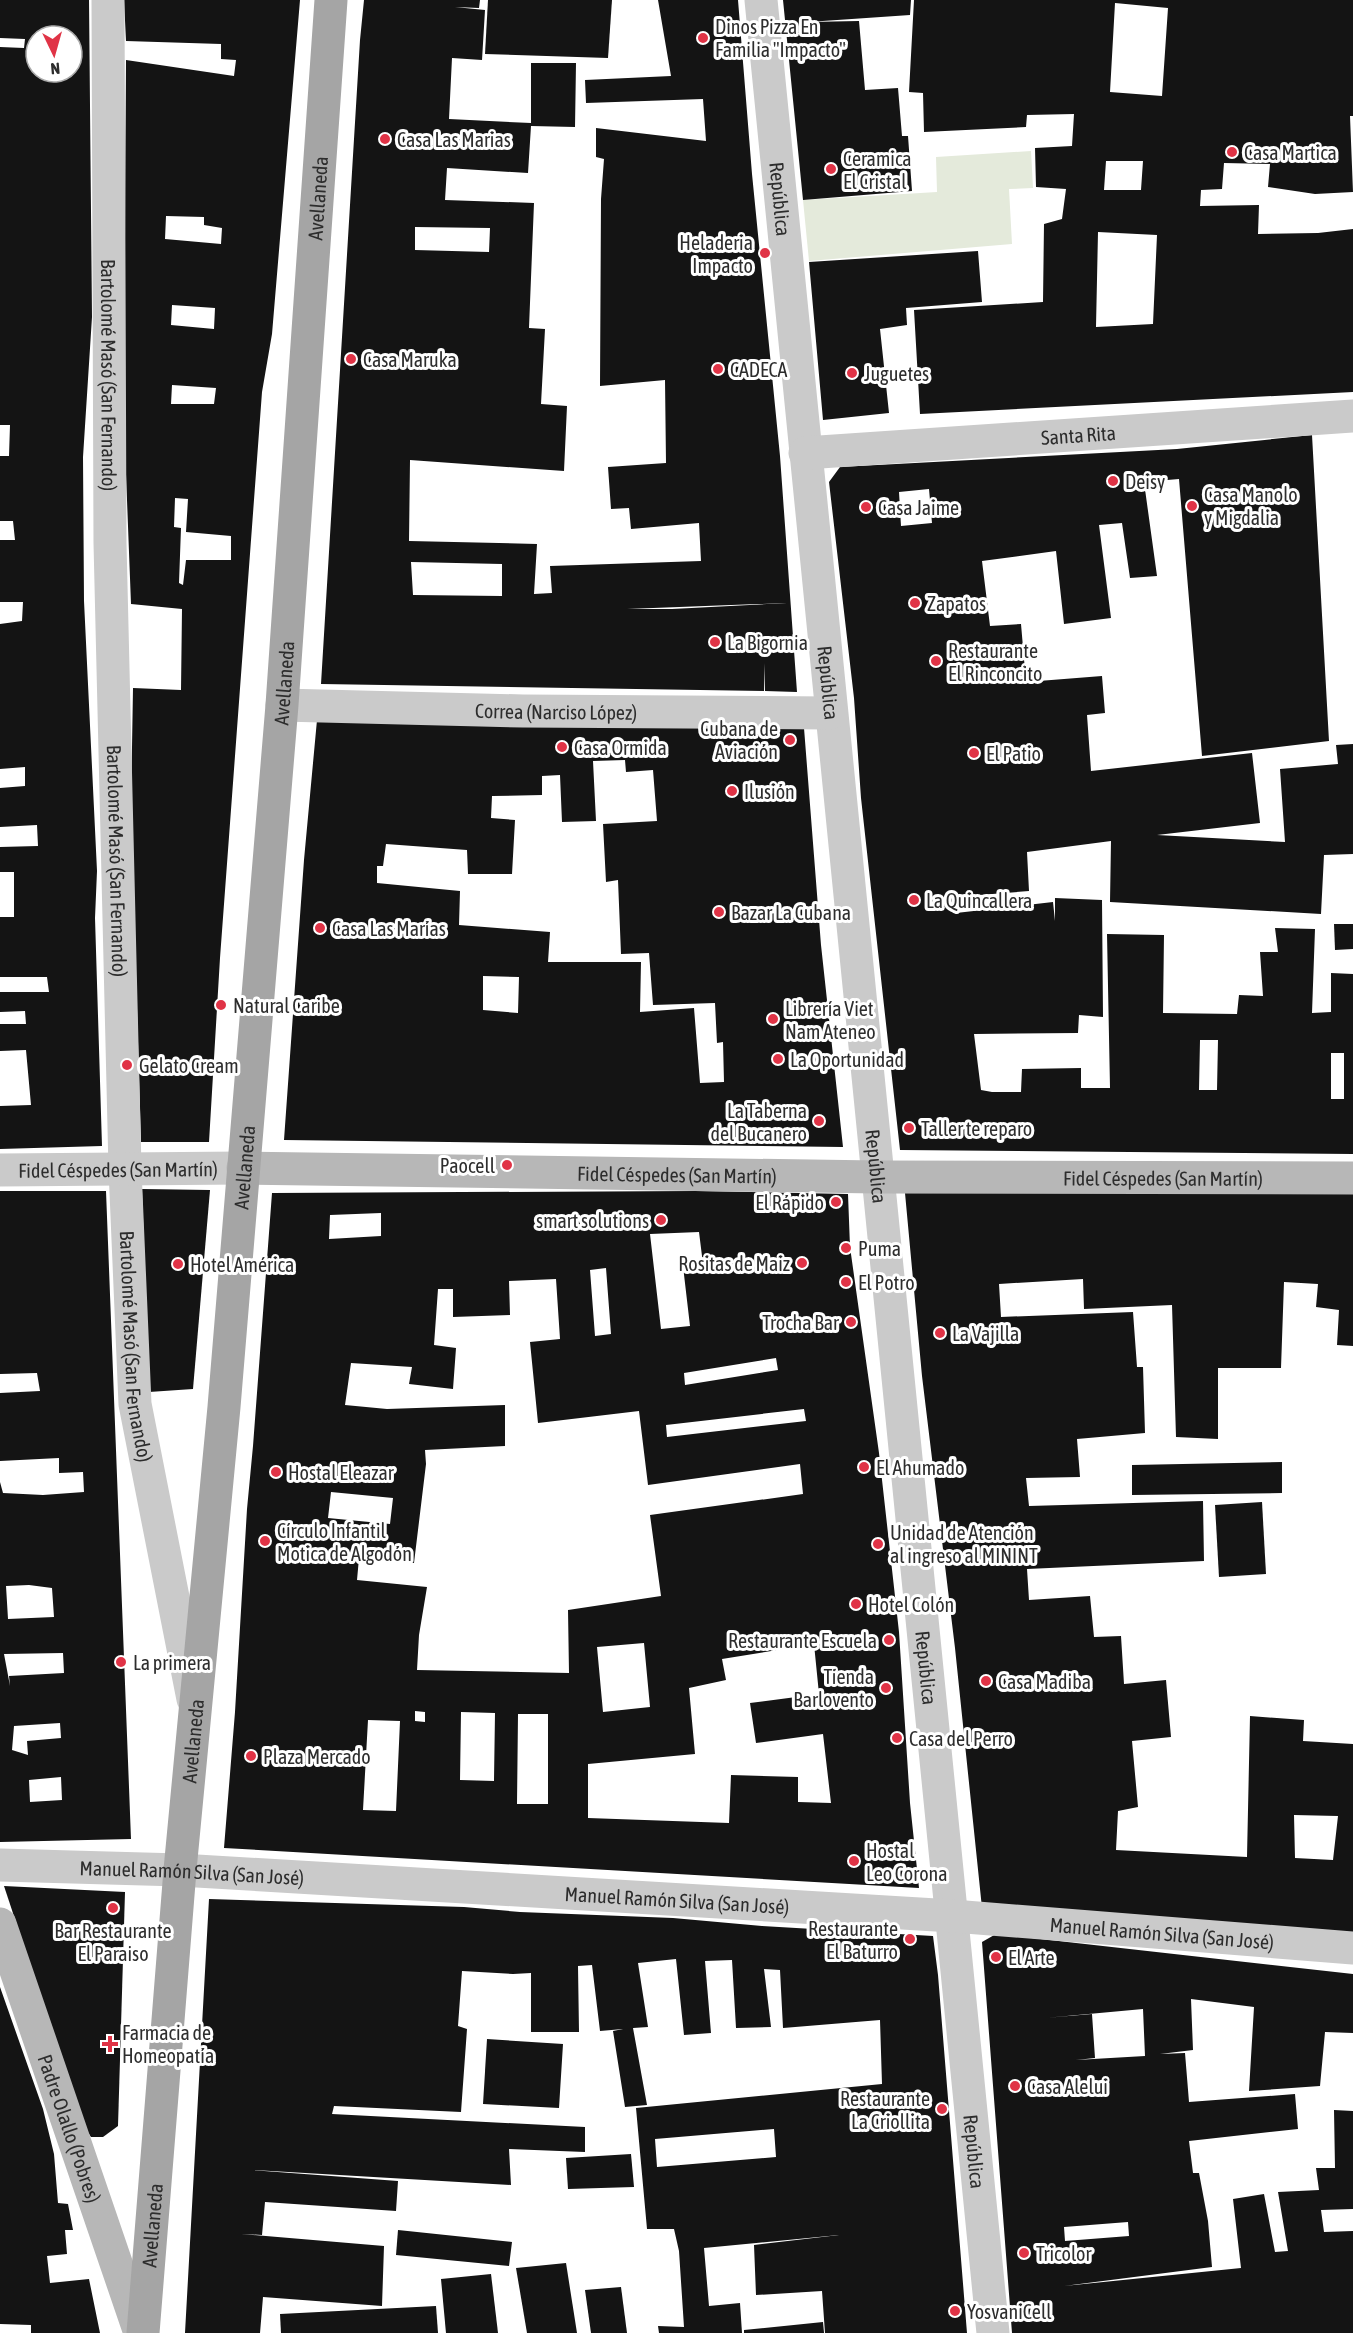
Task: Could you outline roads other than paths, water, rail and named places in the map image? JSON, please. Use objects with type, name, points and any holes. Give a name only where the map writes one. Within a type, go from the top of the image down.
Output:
[{"type":"main road","name":"Avellaneda","points":[[141,2333],[180,1870],[224,1407],[282,705],[331,0]]},
{"type":"street","name":"Bartolomé Masó (San Fernando)","points":[[108,0],[110,543],[125,1169],[135,1404],[195,1715]]},
{"type":"street","name":"República","points":[[761,0],[993,2333]]},
{"type":"street","name":"Santa Rita","points":[[805,453],[1353,416]]},
{"type":"street","name":"Correa (Narciso López)","points":[[282,705],[523,711],[831,713]]},
{"type":"street","name":"Fidel Céspedes (San Martín)","points":[[0,1170],[243,1168],[877,1177],[1353,1178]]},
{"type":"street","name":"Manuel Ramón Silva (San José)","points":[[0,1865],[180,1870],[953,1916],[1353,1948]]},
{"type":"street","name":"Padre Olallo (Pobres)","points":[[0,1924],[141,2333]]},
{"type":"place","name":"Dinos Pizza En Familia \"Impacto\"","points":[[703,38]]},
{"type":"place","name":"Casa Las Marias","points":[[385,139]]},
{"type":"place","name":"Casa Martica","points":[[1232,152]]},
{"type":"place","name":"Ceramica El Cristal","points":[[831,169]]},
{"type":"place","name":"Heladeria Impacto","points":[[765,253]]},
{"type":"place","name":"Casa Maruka","points":[[351,359]]},
{"type":"place","name":"CADECA","points":[[718,369]]},
{"type":"place","name":"Juguetes","points":[[852,373]]},
{"type":"place","name":"Deisy","points":[[1113,481]]},
{"type":"place","name":"Casa Manolo y Migdalia","points":[[1192,506]]},
{"type":"place","name":"Casa Jaime","points":[[866,507]]},
{"type":"place","name":"Zapatos","points":[[915,603]]},
{"type":"place","name":"La Bigornia","points":[[715,642]]},
{"type":"place","name":"Restaurante El Rinconcito","points":[[936,661]]},
{"type":"place","name":"Cubana de Aviación","points":[[790,740]]},
{"type":"place","name":"Casa Ormida","points":[[562,747]]},
{"type":"place","name":"El Patio","points":[[974,753]]},
{"type":"place","name":"Ilusión","points":[[732,791]]},
{"type":"place","name":"La Quincallera","points":[[914,900]]},
{"type":"place","name":"Bazar La Cubana","points":[[719,912]]},
{"type":"place","name":"Casa Las Marías","points":[[320,928]]},
{"type":"place","name":"Natural Caribe","points":[[221,1005]]},
{"type":"place","name":"Librería Viet Nam Ateneo","points":[[773,1019]]},
{"type":"place","name":"La Oportunidad","points":[[778,1059]]},
{"type":"place","name":"Gelato Cream","points":[[127,1065]]},
{"type":"place","name":"La Taberna del Bucanero","points":[[819,1121]]},
{"type":"place","name":"Taller te reparo","points":[[909,1128]]},
{"type":"place","name":"Paocell","points":[[507,1165]]},
{"type":"place","name":"El Rápido","points":[[836,1202]]},
{"type":"place","name":"smart solutions","points":[[661,1220]]},
{"type":"place","name":"Puma","points":[[846,1248]]},
{"type":"place","name":"Rositas de Maiz","points":[[802,1263]]},
{"type":"place","name":"Hotel América","points":[[178,1264]]},
{"type":"place","name":"El Potro","points":[[846,1282]]},
{"type":"place","name":"Trocha Bar","points":[[851,1322]]},
{"type":"place","name":"La Vajilla","points":[[940,1333]]},
{"type":"place","name":"El Ahumado","points":[[864,1467]]},
{"type":"place","name":"Hostal Eleazar","points":[[276,1472]]},
{"type":"place","name":"Círculo Infantil Motica de Algodón","points":[[265,1541]]},
{"type":"place","name":"Unidad de Atención al ingreso al MININT","points":[[878,1544]]},
{"type":"place","name":"Hotel Colón","points":[[856,1604]]},
{"type":"place","name":"Restaurante Escuela","points":[[889,1640]]},
{"type":"place","name":"La primera","points":[[121,1662]]},
{"type":"place","name":"Casa Madiba","points":[[986,1681]]},
{"type":"place","name":"Tienda Barlovento","points":[[886,1688]]},
{"type":"place","name":"Casa del Perro","points":[[897,1738]]},
{"type":"place","name":"Plaza Mercado","points":[[251,1756]]},
{"type":"place","name":"Hostal Leo Corona","points":[[854,1861]]},
{"type":"place","name":"Bar Restaurante El Paraiso","points":[[113,1908]]},
{"type":"place","name":"Restaurante El Baturro","points":[[910,1939]]},
{"type":"place","name":"El Arte","points":[[996,1957]]},
{"type":"place","name":"Farmacia de Homeopatía","points":[[110,2044]]},
{"type":"place","name":"Casa Alelui","points":[[1015,2086]]},
{"type":"place","name":"Restaurante La Criollita","points":[[942,2109]]},
{"type":"place","name":"Tricolor","points":[[1024,2253]]},
{"type":"place","name":"YosvaniCell","points":[[955,2311]]}]
